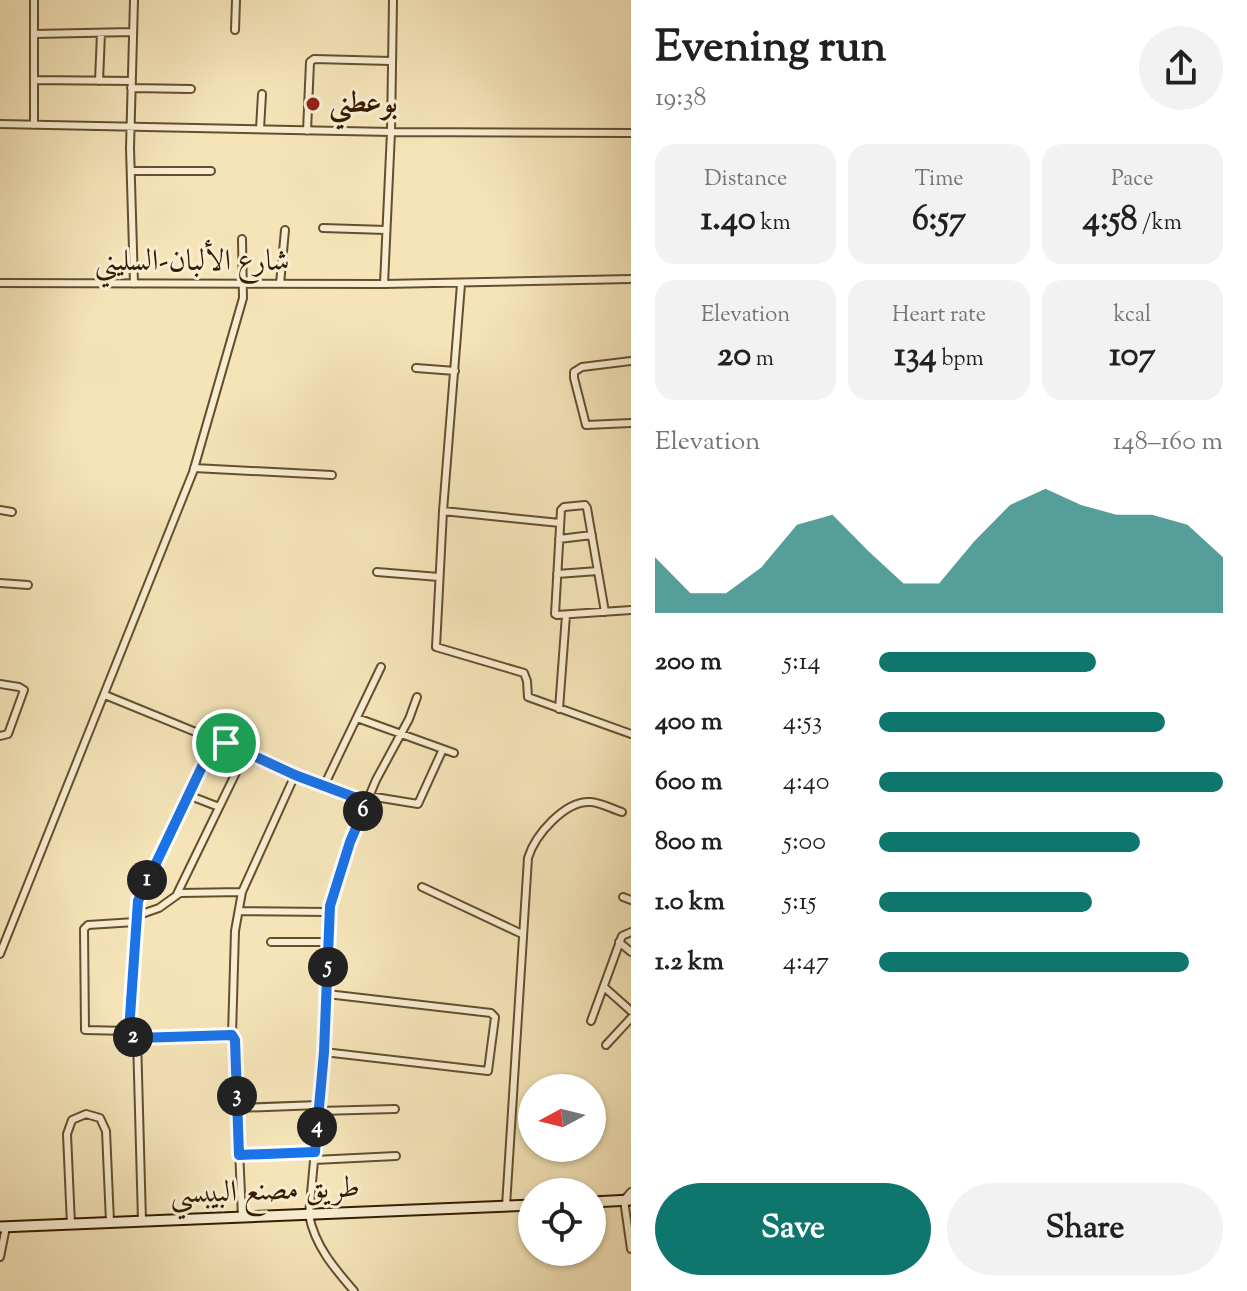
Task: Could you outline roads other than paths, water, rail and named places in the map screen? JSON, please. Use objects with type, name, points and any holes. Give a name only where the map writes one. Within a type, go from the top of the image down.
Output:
[{"type":"main road","points":[[606,1200],[629,1197]]},
{"type":"main road","name":"طريق مصنع البيبسي","points":[[3,1227],[518,1206]]},
{"type":"street","points":[[34,0],[34,125]]},
{"type":"street","points":[[134,0],[131,125],[134,284]]},
{"type":"street","points":[[235,30],[236,0]]},
{"type":"street","points":[[384,284],[393,0]]},
{"type":"street","points":[[34,34],[133,32]]},
{"type":"street","points":[[99,81],[101,33]]},
{"type":"street","points":[[307,131],[310,62],[314,59],[391,61]]},
{"type":"street","points":[[34,80],[99,81],[191,89]]},
{"type":"street","points":[[260,129],[262,94]]},
{"type":"street","points":[[0,124],[307,131],[631,133]]},
{"type":"street","points":[[133,171],[211,171]]},
{"type":"street","points":[[323,228],[386,230]]},
{"type":"street","points":[[280,284],[285,230]]},
{"type":"street","points":[[0,954],[194,468],[243,298],[242,239]]},
{"type":"street","name":"شارع الألبان-السليني","points":[[0,283],[461,284],[631,279]]},
{"type":"street","points":[[461,284],[436,647],[524,673],[528,697],[631,734]]},
{"type":"street","points":[[631,361],[582,367],[577,369],[574,378],[586,425],[631,423]]},
{"type":"street","points":[[416,368],[455,371]]},
{"type":"street","points":[[194,468],[332,475]]},
{"type":"street","points":[[605,612],[585,505],[564,507],[561,510],[553,612],[566,615],[605,612],[631,610]]},
{"type":"street","points":[[0,510],[12,512]]},
{"type":"street","points":[[443,511],[560,523]]},
{"type":"street","points":[[559,539],[592,535]]},
{"type":"street","points":[[557,574],[598,571]]},
{"type":"street","points":[[377,572],[439,577]]},
{"type":"street","points":[[0,583],[28,585]]},
{"type":"street","points":[[559,709],[566,615]]},
{"type":"street","points":[[324,786],[381,667]]},
{"type":"street","points":[[0,686],[24,690],[8,734],[0,736]]},
{"type":"street","points":[[105,695],[226,743],[295,775],[368,799],[418,804],[443,749]]},
{"type":"street","points":[[354,1291],[327,1260],[309,1215],[324,1052],[329,912],[346,855],[368,799],[417,697]]},
{"type":"street","points":[[357,718],[454,753]]},
{"type":"street","points":[[226,743],[208,754],[139,895],[129,1031],[137,1038],[232,1035]]},
{"type":"street","points":[[129,1031],[85,1030],[84,929],[86,925],[136,919],[159,908],[177,894],[246,752]]},
{"type":"street","points":[[242,1217],[235,1040],[232,1035],[235,931],[242,892],[295,775]]},
{"type":"street","points":[[188,795],[219,807]]},
{"type":"street","points":[[506,1206],[527,865],[538,838],[573,805],[595,802],[622,812]]},
{"type":"street","points":[[422,887],[522,934]]},
{"type":"street","points":[[177,894],[242,892]]},
{"type":"street","points":[[239,911],[329,912]]},
{"type":"street","points":[[591,1021],[619,942],[624,934],[631,932]]},
{"type":"street","points":[[271,942],[328,942]]},
{"type":"street","points":[[619,942],[631,952]]},
{"type":"street","points":[[604,987],[631,1011]]},
{"type":"street","points":[[324,1052],[488,1071],[495,1017],[491,1013],[327,994]]},
{"type":"street","points":[[606,1045],[631,1018]]},
{"type":"street","points":[[137,1038],[142,1221]]},
{"type":"street","points":[[237,1108],[395,1109]]},
{"type":"street","points":[[71,1225],[67,1134],[72,1120],[86,1114],[100,1118],[106,1131],[110,1222]]},
{"type":"street","points":[[239,1155],[396,1156]]},
{"type":"street","points":[[629,1197],[631,1249]]},
{"type":"street","points":[[0,1257],[3,1227]]},
{"type":"place","name":"بوعطني","points":[[313,104]]}]
